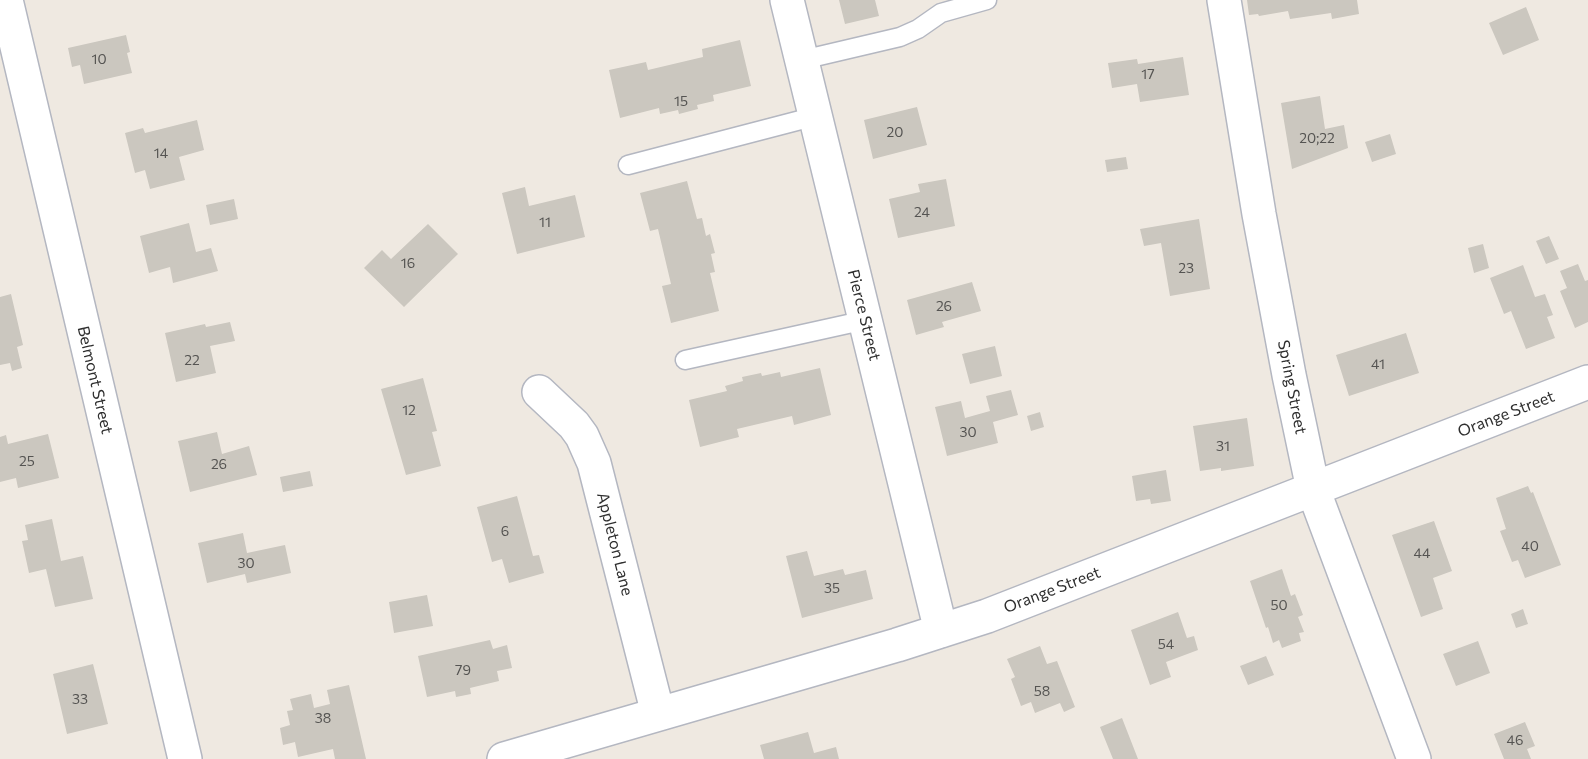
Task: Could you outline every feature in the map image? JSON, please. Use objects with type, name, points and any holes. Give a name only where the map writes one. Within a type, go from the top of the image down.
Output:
[{"type":"street","name":"Belmont Street","points":[[6,0],[185,759]]},
{"type":"street","name":"Pierce Street","points":[[787,0],[941,631]]},
{"type":"street","name":"Spring Street","points":[[1224,0],[1259,214],[1313,489],[1414,759]]},
{"type":"street","name":"Orange Street","points":[[504,759],[987,616],[1588,382]]},
{"type":"street","name":"Appleton Lane","points":[[539,392],[582,436],[594,463],[658,714]]},
{"type":"lane","points":[[802,60],[900,37],[941,13],[987,0]]},
{"type":"lane","points":[[628,165],[816,116]]},
{"type":"lane","points":[[685,360],[866,320]]},
{"type":"building","points":[[839,0],[875,0],[879,16],[845,24]]},
{"type":"building","points":[[1247,0],[1357,0],[1359,14],[1332,19],[1331,13],[1290,19],[1288,11],[1259,16],[1258,14],[1249,15]]},
{"type":"building","points":[[1526,7],[1539,40],[1503,55],[1489,23]]},
{"type":"building","points":[[126,35],[130,52],[127,53],[132,73],[84,84],[80,65],[72,67],[68,48]]},
{"type":"building","points":[[740,40],[751,86],[713,95],[714,101],[697,105],[698,109],[679,114],[678,110],[660,114],[659,108],[620,118],[609,70],[646,62],[648,70],[703,57],[702,49]]},
{"type":"building","points":[[1183,57],[1189,95],[1140,102],[1137,84],[1112,88],[1108,63],[1137,59],[1138,64]]},
{"type":"building","points":[[1320,96],[1325,129],[1344,125],[1348,148],[1292,169],[1281,103]]},
{"type":"building","points":[[917,107],[927,145],[873,159],[864,120]]},
{"type":"building","points":[[197,120],[204,150],[179,157],[185,180],[150,189],[145,170],[135,173],[125,133],[143,128],[145,133]]},
{"type":"building","points":[[1390,134],[1396,154],[1372,162],[1365,142]]},
{"type":"building","points":[[1126,157],[1128,169],[1107,172],[1105,160]]},
{"type":"building","points":[[946,179],[955,226],[898,238],[889,199],[920,192],[918,184]]},
{"type":"building","points":[[687,181],[697,219],[702,218],[706,236],[710,234],[715,253],[711,254],[715,272],[710,273],[719,311],[671,323],[662,286],[671,284],[658,229],[650,231],[640,193]]},
{"type":"building","points":[[525,187],[529,206],[575,195],[585,237],[517,254],[502,193]]},
{"type":"building","points":[[234,199],[238,219],[210,225],[206,205]]},
{"type":"building","points":[[1199,219],[1210,289],[1170,296],[1161,243],[1144,246],[1140,229]]},
{"type":"building","points":[[189,223],[196,252],[211,248],[218,271],[173,283],[170,267],[149,273],[140,236]]},
{"type":"building","points":[[428,224],[458,254],[404,307],[364,268],[382,250],[391,259]]},
{"type":"building","points":[[1549,236],[1559,259],[1546,264],[1536,241]]},
{"type":"building","points":[[1483,244],[1489,268],[1474,273],[1468,248]]},
{"type":"building","points":[[1578,264],[1585,281],[1588,280],[1588,322],[1575,328],[1560,291],[1567,288],[1560,271]]},
{"type":"building","points":[[1523,265],[1535,297],[1545,294],[1553,315],[1547,317],[1555,338],[1526,349],[1511,311],[1504,314],[1490,278]]},
{"type":"building","points":[[972,282],[981,311],[942,322],[944,327],[916,335],[907,300]]},
{"type":"building","points":[[11,294],[23,345],[17,347],[22,368],[12,371],[10,363],[0,365],[0,297]]},
{"type":"building","points":[[230,322],[235,341],[210,346],[216,373],[176,382],[165,333],[205,324],[206,327]]},
{"type":"building","points":[[1406,333],[1419,373],[1349,396],[1336,355]]},
{"type":"building","points":[[995,346],[1002,376],[970,384],[962,354]]},
{"type":"building","points":[[820,368],[831,415],[794,425],[792,416],[737,429],[739,437],[700,447],[689,400],[727,391],[725,386],[743,381],[742,377],[780,372],[781,377]]},
{"type":"building","points":[[423,378],[437,431],[432,432],[441,466],[406,475],[381,389]]},
{"type":"building","points":[[1011,390],[1018,415],[993,422],[998,443],[947,456],[935,407],[961,401],[965,418],[990,411],[986,396]]},
{"type":"building","points":[[1040,412],[1044,427],[1031,431],[1027,416]]},
{"type":"building","points":[[1247,418],[1254,466],[1221,471],[1221,468],[1200,471],[1193,426]]},
{"type":"building","points":[[217,432],[222,454],[249,446],[257,475],[190,492],[178,441]]},
{"type":"building","points":[[48,434],[59,478],[18,488],[16,478],[0,482],[0,437],[6,435],[8,444]]},
{"type":"building","points":[[1166,470],[1171,501],[1151,504],[1150,499],[1136,501],[1132,476]]},
{"type":"building","points":[[310,471],[313,486],[283,492],[280,477]]},
{"type":"building","points":[[1528,486],[1531,493],[1533,492],[1561,565],[1525,578],[1518,560],[1512,562],[1500,531],[1506,529],[1496,498]]},
{"type":"building","points":[[517,496],[533,556],[539,555],[544,573],[509,583],[502,559],[492,562],[477,507]]},
{"type":"building","points":[[52,519],[61,561],[83,556],[93,599],[55,607],[46,569],[29,573],[22,541],[28,540],[25,525]]},
{"type":"building","points":[[1434,521],[1452,571],[1433,578],[1443,609],[1421,617],[1392,535]]},
{"type":"building","points":[[243,533],[247,553],[285,545],[291,573],[247,583],[245,574],[207,583],[198,543]]},
{"type":"building","points":[[807,551],[814,576],[843,569],[845,575],[866,570],[873,599],[802,618],[786,556]]},
{"type":"building","points":[[1282,569],[1291,596],[1295,594],[1303,615],[1298,617],[1304,632],[1299,633],[1301,641],[1282,648],[1279,640],[1273,643],[1250,581]]},
{"type":"building","points":[[427,595],[433,626],[394,633],[389,602]]},
{"type":"building","points":[[1523,609],[1528,624],[1516,628],[1511,614]]},
{"type":"building","points":[[1178,612],[1187,638],[1194,636],[1198,650],[1166,662],[1171,677],[1150,685],[1131,630]]},
{"type":"building","points":[[490,640],[493,649],[507,645],[512,668],[497,671],[499,681],[470,688],[471,694],[456,697],[455,691],[427,697],[418,656]]},
{"type":"building","points":[[1478,641],[1490,673],[1456,686],[1443,654]]},
{"type":"building","points":[[1040,646],[1047,664],[1057,661],[1075,707],[1064,712],[1060,703],[1035,713],[1031,702],[1021,706],[1011,679],[1015,677],[1007,659]]},
{"type":"building","points":[[1266,656],[1274,675],[1248,685],[1240,666]]},
{"type":"building","points":[[93,664],[108,724],[67,734],[53,674]]},
{"type":"building","points":[[349,685],[366,759],[335,759],[333,749],[298,757],[295,742],[283,745],[280,728],[290,725],[287,711],[293,710],[290,699],[311,694],[314,708],[330,704],[327,690]]},
{"type":"building","points":[[1122,718],[1138,759],[1113,759],[1100,727]]},
{"type":"building","points":[[1525,722],[1535,746],[1527,749],[1531,759],[1504,759],[1494,734]]},
{"type":"building","points":[[808,732],[814,753],[836,747],[839,759],[764,759],[760,745]]}]
